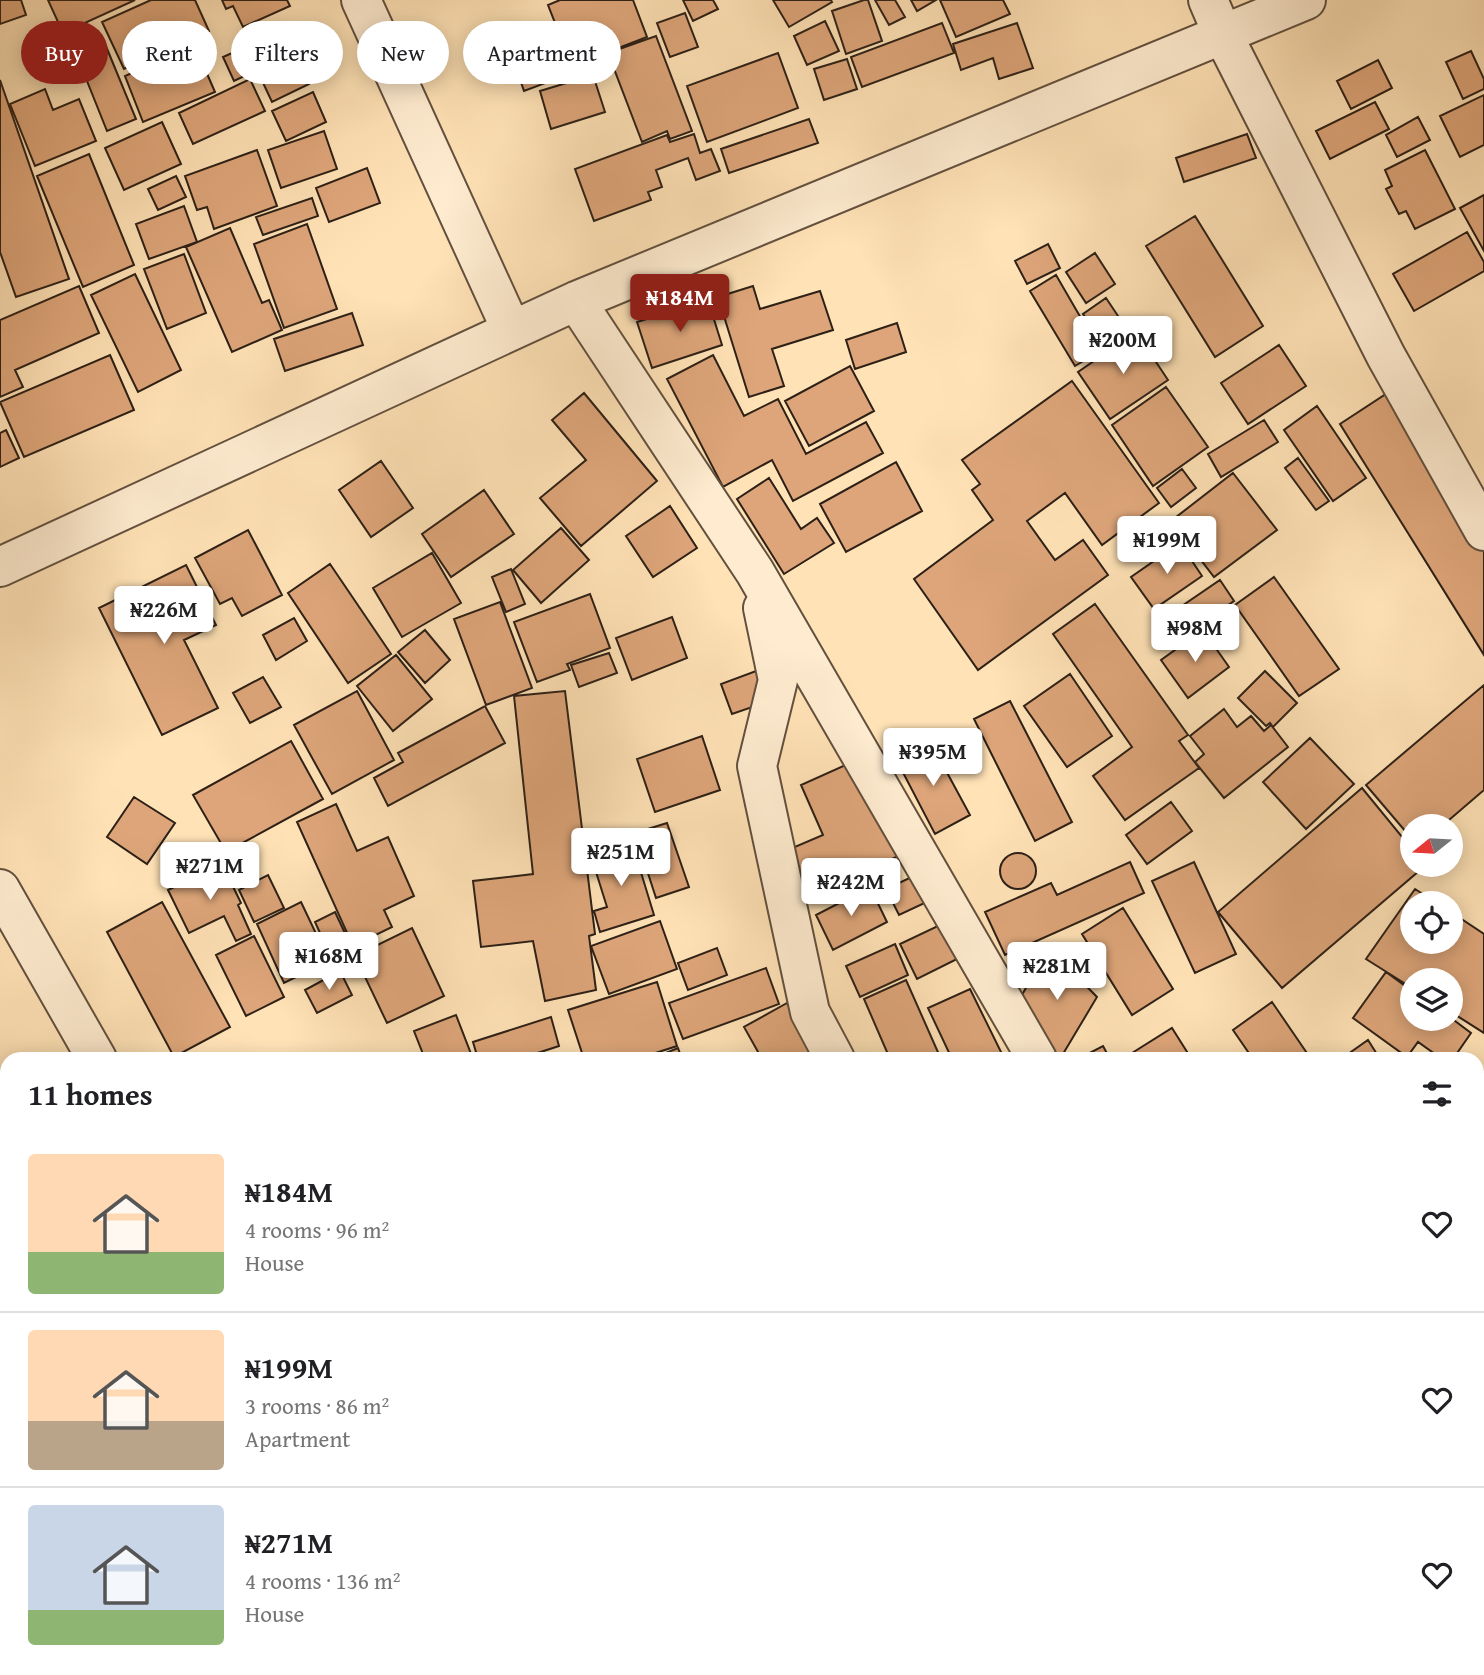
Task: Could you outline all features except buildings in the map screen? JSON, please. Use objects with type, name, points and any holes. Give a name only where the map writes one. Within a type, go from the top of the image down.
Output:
[{"type":"street","points":[[361,0],[511,330]]},
{"type":"street","points":[[1208,0],[1386,356],[1484,531]]},
{"type":"street","points":[[0,567],[576,301],[1306,0]]},
{"type":"street","points":[[576,301],[755,572],[1033,1052]]},
{"type":"street","points":[[755,572],[778,680],[757,766],[810,1012],[831,1052]]},
{"type":"street","points":[[0,889],[93,1052]]}]
